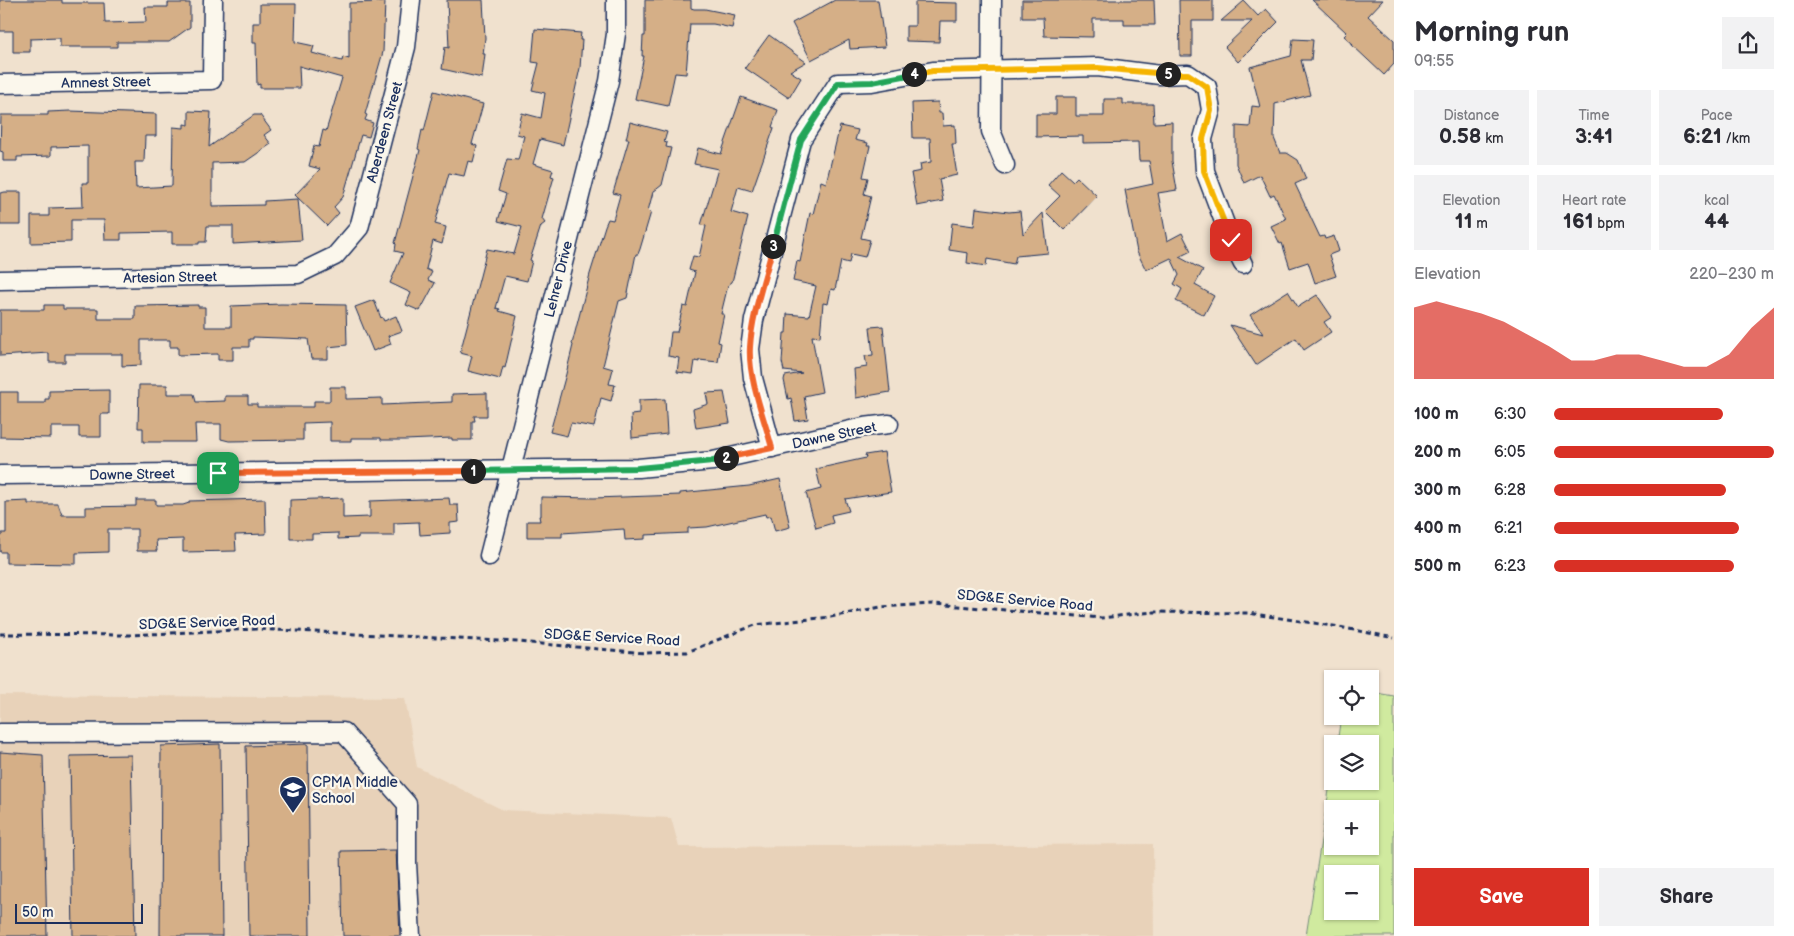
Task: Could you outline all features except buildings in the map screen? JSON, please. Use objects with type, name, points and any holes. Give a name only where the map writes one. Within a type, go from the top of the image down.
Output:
[{"type":"street","name":"Amnest Street","points":[[0,84],[212,80],[213,0]]},
{"type":"street","name":"Aberdeen Street","points":[[334,256],[359,228],[406,47],[411,0]]},
{"type":"street","name":"Lehrer Drive","points":[[488,556],[609,81],[616,34],[616,0]]},
{"type":"street","points":[[992,0],[993,69],[991,131],[1005,165]]},
{"type":"street","points":[[772,448],[753,378],[750,349],[754,320],[801,140],[838,83],[872,82],[933,71],[993,69],[1098,68],[1160,74],[1188,74],[1207,87],[1211,110],[1203,139],[1204,171],[1231,240],[1243,264]]},
{"type":"street","name":"Artesian Street","points":[[0,280],[298,274],[334,256]]},
{"type":"street","name":"Dawne Street","points":[[0,475],[647,467],[713,461],[864,427],[890,424]]},
{"type":"street","points":[[0,733],[343,732],[407,804],[407,863],[411,936]]},
{"type":"path","name":"SDG&E Service Road","points":[[0,634],[129,635],[256,629],[519,642],[645,653],[688,652],[755,625],[830,617],[880,607],[933,604],[1101,618],[1153,612],[1248,613],[1340,627],[1394,638]]},
{"type":"shaded area","name":"CPMA Middle School","points":[[0,695],[405,698],[417,767],[503,810],[671,818],[679,847],[1153,844],[1154,936],[0,936]]},
{"type":"green space","points":[[1379,694],[1394,696],[1394,936],[1306,936],[1324,822],[1324,855],[1379,855],[1379,800],[1327,800],[1329,790],[1379,790],[1379,735],[1338,735],[1340,725],[1379,725]]},
{"type":"place","name":"CPMA Middle School","points":[[293,814]]},
{"type":"route","points":[[218,473],[638,468],[713,461],[772,448],[753,378],[750,349],[754,320],[801,140],[838,83],[872,82],[933,71],[993,69],[1098,68],[1160,74],[1188,74],[1207,87],[1211,110],[1203,139],[1204,171],[1231,240]]}]
